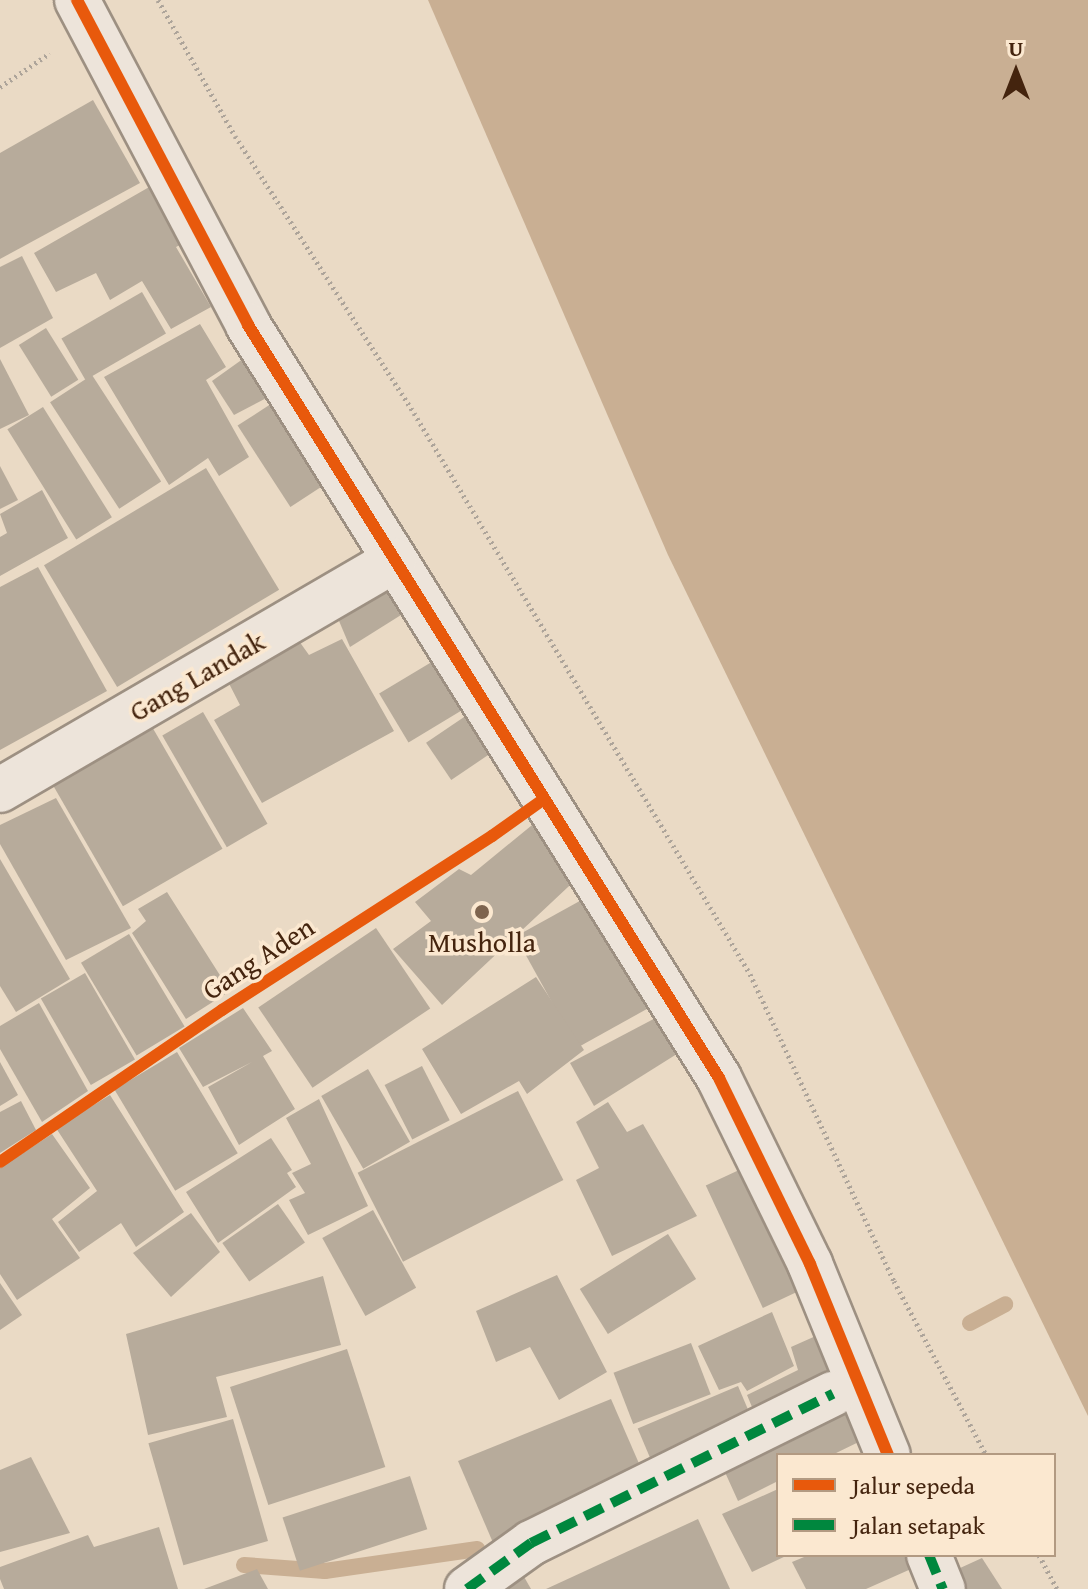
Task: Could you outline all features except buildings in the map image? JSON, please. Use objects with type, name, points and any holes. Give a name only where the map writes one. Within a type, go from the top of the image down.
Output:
[{"type":"street","points":[[77,0],[248,325],[719,1078],[810,1264],[887,1453]]},
{"type":"street","name":"Gang Landak","points":[[0,790],[394,561]]},
{"type":"street","points":[[467,1589],[531,1543],[833,1394]]},
{"type":"street","points":[[930,1557],[943,1589]]},
{"type":"path","points":[[158,0],[235,136],[414,413],[750,974],[894,1281],[985,1453]]},
{"type":"path","points":[[1040,1557],[1057,1589]]},
{"type":"shaded area","points":[[428,0],[1088,0],[1088,1416],[668,555]]},
{"type":"waterway","points":[[970,1323],[1005,1304]]},
{"type":"waterway","points":[[244,1565],[325,1571],[477,1549]]},
{"type":"marked path","points":[[467,1589],[531,1543],[833,1394]]},
{"type":"marked path","points":[[930,1557],[943,1589]]},
{"type":"cycle path","points":[[77,0],[248,325],[719,1078],[810,1264],[887,1453]]},
{"type":"cycle path","name":"Gang Aden","points":[[0,1162],[222,1010],[492,836],[544,799]]},
{"type":"place","name":"Musholla","points":[[482,912]]}]
